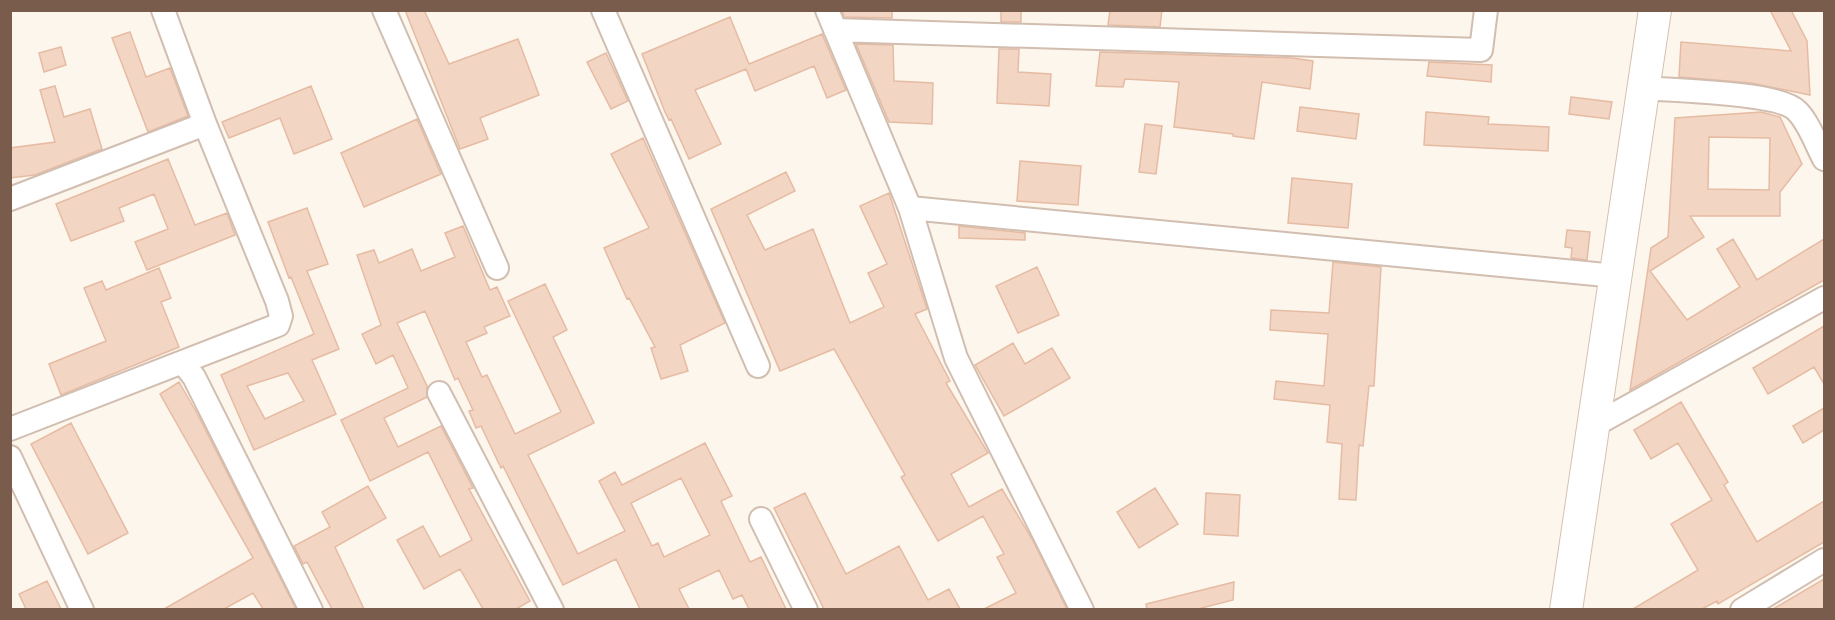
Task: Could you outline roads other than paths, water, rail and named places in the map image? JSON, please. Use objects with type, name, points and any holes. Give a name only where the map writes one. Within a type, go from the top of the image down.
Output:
[{"type":"street","points":[[10,429],[278,325],[281,316],[163,10]]},
{"type":"street","points":[[384,10],[497,268]]},
{"type":"street","points":[[603,10],[758,366]]},
{"type":"street","points":[[1082,609],[956,358],[910,208],[831,20],[1481,50],[1486,10]]},
{"type":"street","points":[[1566,609],[1655,10]]},
{"type":"street","points":[[1644,88],[1738,96],[1786,103],[1797,111],[1824,159]]},
{"type":"street","points":[[10,199],[205,123]]},
{"type":"street","points":[[910,208],[1616,276]]},
{"type":"street","points":[[1593,426],[1824,298]]},
{"type":"street","points":[[183,363],[194,376],[311,609]]},
{"type":"street","points":[[439,393],[552,609]]},
{"type":"street","points":[[10,458],[82,609]]},
{"type":"street","points":[[761,519],[806,609]]},
{"type":"street","points":[[1742,609],[1824,560]]}]
